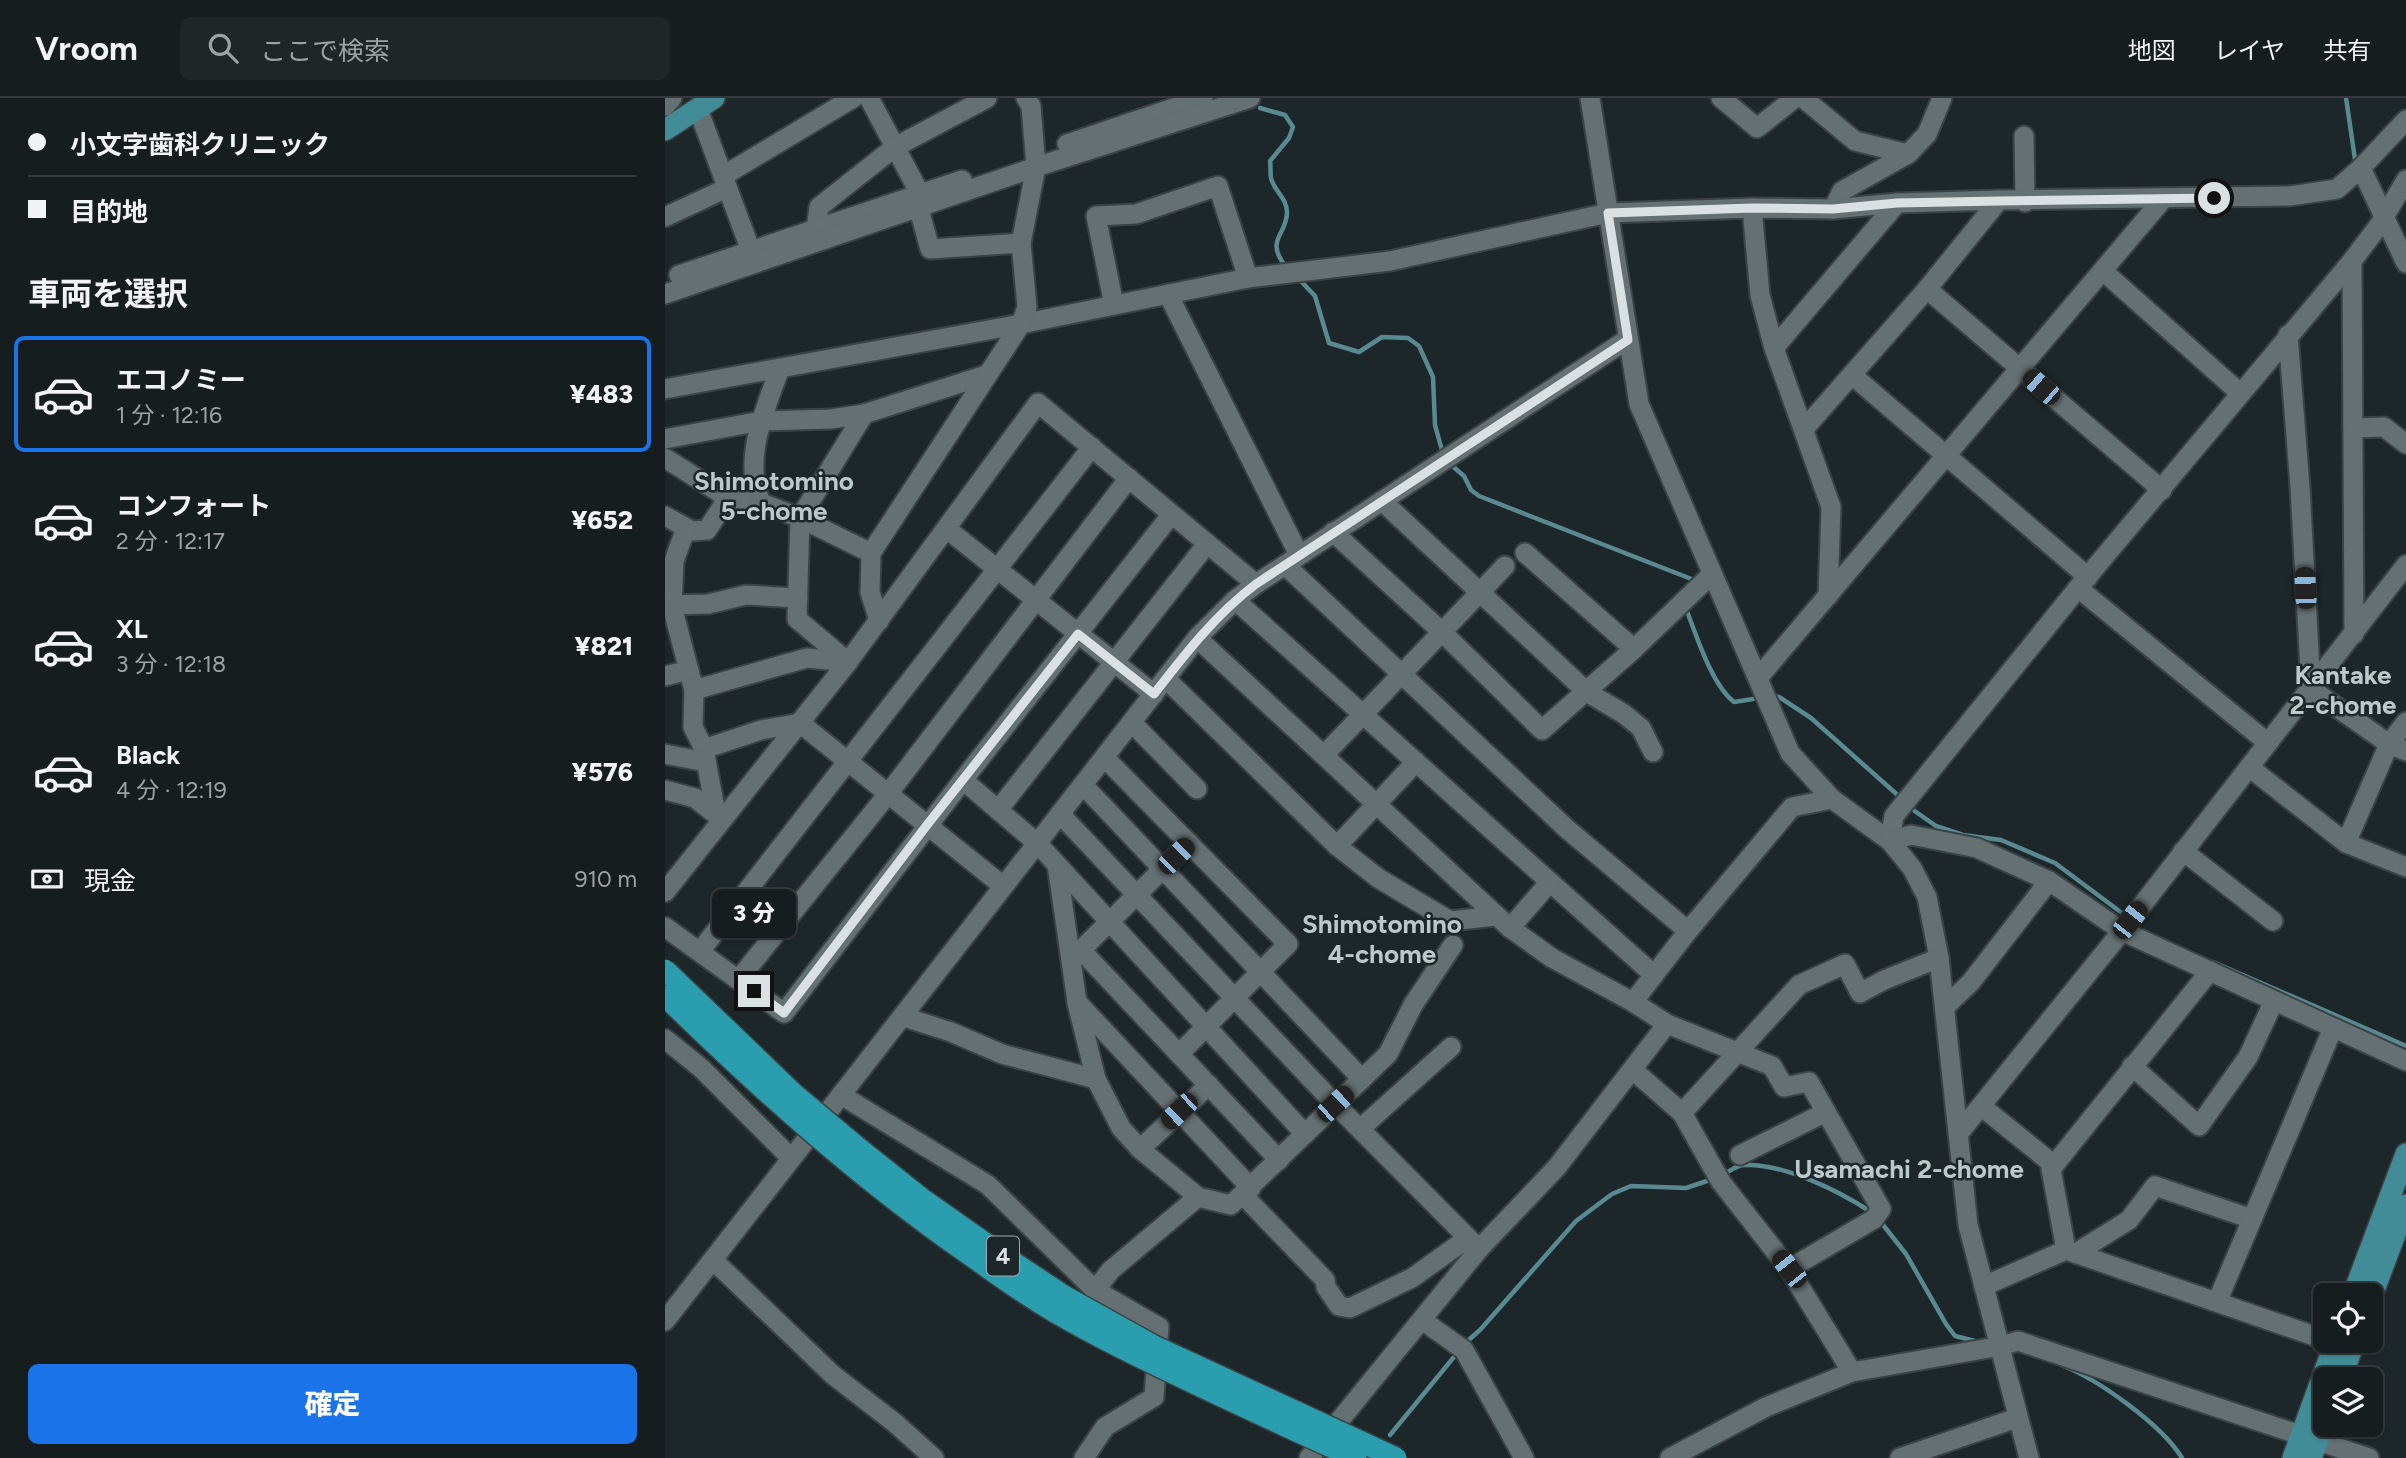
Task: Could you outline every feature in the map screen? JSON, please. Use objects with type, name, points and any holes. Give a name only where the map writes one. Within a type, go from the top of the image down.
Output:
[{"type":"highway","name":"4","points":[[665,970],[794,1094],[921,1198],[992,1248],[1064,1296],[1154,1346],[1396,1458]]},
{"type":"highway","name":"4","points":[[665,996],[781,1106],[847,1163],[909,1213],[992,1271],[1053,1311],[1097,1335],[1356,1458]]},
{"type":"main road","points":[[665,130],[706,104]]},
{"type":"main road","points":[[2358,1283],[2406,1154]]},
{"type":"main road","points":[[2378,1283],[2401,1237],[2406,1205]]},
{"type":"main road","points":[[2293,1458],[2310,1444],[2333,1353]]},
{"type":"street","points":[[665,106],[672,98]]},
{"type":"street","points":[[665,217],[725,182],[853,98]]},
{"type":"street","points":[[869,98],[922,203],[930,249],[1021,243]]},
{"type":"street","points":[[816,229],[819,207],[895,147],[987,98]]},
{"type":"street","points":[[879,621],[870,592],[871,553],[985,375],[1021,324],[1027,307],[1021,243],[1036,161],[1031,106],[1026,98]]},
{"type":"street","points":[[665,280],[751,258],[922,203],[1203,98]]},
{"type":"street","points":[[1036,161],[1250,98]]},
{"type":"street","points":[[1590,98],[1639,404],[1790,753],[1832,799],[1890,841],[1912,868],[1927,897],[1939,958],[1968,1225],[2029,1458]]},
{"type":"street","points":[[1721,98],[1758,128],[1795,98]]},
{"type":"street","points":[[1803,98],[1856,141],[1908,154]]},
{"type":"street","points":[[1833,209],[1842,191],[1908,154],[1927,134],[1942,98]]},
{"type":"street","points":[[706,104],[725,182],[751,258]]},
{"type":"street","points":[[665,389],[1021,324],[1248,278],[1390,261],[1608,213],[1752,208],[1833,209],[1897,203],[2290,196],[2337,189],[2357,172],[2406,120]]},
{"type":"street","points":[[2024,136],[2025,202]]},
{"type":"street","points":[[2357,172],[2406,263]]},
{"type":"street","points":[[1890,841],[1893,816],[2240,393],[2352,261],[2382,220],[2406,180]]},
{"type":"street","points":[[1114,305],[1096,216],[1136,214],[1218,186],[1248,278]]},
{"type":"street","points":[[1758,678],[2163,199]]},
{"type":"street","points":[[1804,429],[1927,289],[1999,201]]},
{"type":"street","points":[[665,294],[816,229],[922,203]]},
{"type":"street","points":[[1774,348],[1897,203]]},
{"type":"street","points":[[1752,208],[1760,295],[1774,348],[1831,507],[1828,596]]},
{"type":"street","points":[[2352,261],[2354,634]]},
{"type":"street","points":[[2103,271],[2240,393]]},
{"type":"street","points":[[1927,289],[2162,490]]},
{"type":"street","points":[[1167,294],[1292,560],[1402,674],[1567,829],[1688,930]]},
{"type":"street","points":[[2288,335],[2300,487],[2311,689]]},
{"type":"street","points":[[665,1321],[1198,638],[1235,600],[1333,532],[1628,340]]},
{"type":"street","points":[[761,503],[756,491],[754,460],[761,421],[780,368]]},
{"type":"street","points":[[665,439],[761,421],[831,419],[864,414],[985,375]]},
{"type":"street","points":[[1852,375],[1946,455],[2083,583],[2268,743]]},
{"type":"street","points":[[665,892],[719,817],[800,723],[848,662],[1038,403],[1256,584]]},
{"type":"street","points":[[848,662],[797,619],[800,518],[864,414]]},
{"type":"street","points":[[2354,428],[2384,427],[2406,444]]},
{"type":"street","points":[[701,950],[1092,447]]},
{"type":"street","points":[[665,458],[728,498],[754,500],[800,518],[871,553]]},
{"type":"street","points":[[739,979],[888,794],[1129,478]]},
{"type":"street","points":[[665,516],[692,531],[707,530],[728,498]]},
{"type":"street","points":[[1382,501],[1587,692],[1624,714],[1641,728],[1653,752]]},
{"type":"street","points":[[665,926],[784,1013],[927,825],[1171,515]]},
{"type":"street","points":[[686,528],[674,561],[669,605],[692,680],[693,727],[705,755],[719,817]]},
{"type":"street","points":[[947,529],[1114,662],[1160,687],[1337,846],[1378,878],[1450,921],[1503,922],[1550,882]]},
{"type":"street","points":[[1333,532],[1442,632],[1542,730],[1634,649],[1712,574]]},
{"type":"street","points":[[998,810],[1207,544]]},
{"type":"street","points":[[1525,553],[1634,649]]},
{"type":"street","points":[[1959,1133],[2122,931],[2406,565]]},
{"type":"street","points":[[1324,755],[1505,566]]},
{"type":"street","points":[[669,605],[708,604],[746,596],[797,598]]},
{"type":"street","points":[[1235,600],[1654,975]]},
{"type":"street","points":[[1198,638],[1503,922],[1552,958],[1668,1024],[1772,1066],[1784,1087],[1809,1082],[1881,1209],[1874,1219],[1789,1269]]},
{"type":"street","points":[[665,676],[692,680],[807,658],[848,662]]},
{"type":"street","points":[[2311,689],[2397,748]]},
{"type":"street","points":[[2346,843],[2397,748],[2406,722]]},
{"type":"street","points":[[665,754],[705,755],[761,730],[800,723],[1003,886]]},
{"type":"street","points":[[1132,723],[1197,789]]},
{"type":"street","points":[[1105,758],[1288,944],[1179,1054]]},
{"type":"street","points":[[1337,846],[1416,762]]},
{"type":"street","points":[[2249,767],[2346,843],[2406,867]]},
{"type":"street","points":[[963,780],[1038,844],[1305,1134]]},
{"type":"street","points":[[1084,786],[1362,1079]]},
{"type":"street","points":[[665,790],[695,798],[719,817]]},
{"type":"street","points":[[1633,1002],[1688,930],[1792,807],[1832,799]]},
{"type":"street","points":[[1061,815],[1335,1104],[1473,1244]]},
{"type":"street","points":[[1890,841],[1911,835],[1977,848],[2049,881],[2122,931],[2406,1061]]},
{"type":"street","points":[[1189,842],[1081,950],[1279,1160]]},
{"type":"street","points":[[2183,851],[2273,921]]},
{"type":"street","points":[[1057,865],[1077,1002],[1096,1079],[1121,1128],[1140,1149],[1198,1197],[1231,1205],[1388,1054],[1413,1005],[1453,945]]},
{"type":"street","points":[[1945,1007],[1971,982],[2049,881]]},
{"type":"street","points":[[1682,1113],[1799,985],[1845,964],[1860,993],[1884,980],[1939,958]]},
{"type":"street","points":[[2071,1252],[2051,1170],[2210,971]]},
{"type":"street","points":[[2132,1066],[2199,1126],[2248,1057],[2274,1001]]},
{"type":"street","points":[[1077,1002],[1179,1111],[1325,1280],[1326,1287],[1339,1306],[1350,1308],[1473,1244]]},
{"type":"street","points":[[904,1017],[951,1032],[1002,1054],[1096,1079]]},
{"type":"street","points":[[1309,1458],[1422,1320],[1473,1244],[1556,1167],[1668,1024]]},
{"type":"street","points":[[2217,1302],[2333,1028]]},
{"type":"street","points":[[665,1039],[701,1068],[790,1158]]},
{"type":"street","points":[[1360,1129],[1451,1047]]},
{"type":"street","points":[[1633,1070],[1682,1113],[1721,1182],[1789,1269],[1852,1372]]},
{"type":"street","points":[[1140,1149],[1209,1085]]},
{"type":"street","points":[[841,1095],[988,1185],[1095,1290],[1159,1327],[1154,1397],[1105,1427],[1083,1458]]},
{"type":"street","points":[[1981,1105],[2054,1165]]},
{"type":"street","points":[[1740,1155],[1826,1112]]},
{"type":"street","points":[[1984,1286],[2071,1252],[2129,1220],[2155,1186],[2252,1219]]},
{"type":"street","points":[[1095,1290],[1111,1270],[1198,1197]]},
{"type":"street","points":[[2071,1252],[2313,1333]]},
{"type":"street","points":[[713,1260],[833,1375],[895,1423],[934,1458]]},
{"type":"street","points":[[1422,1320],[1458,1346],[1524,1458]]},
{"type":"street","points":[[1670,1458],[1766,1407],[1852,1372],[2002,1351],[2018,1341],[2310,1444],[2369,1458]]},
{"type":"street","points":[[1900,1458],[2017,1418]]},
{"type":"waterway","points":[[2346,98],[2356,166]]},
{"type":"waterway","points":[[1260,108],[1285,115],[1293,127],[1289,138],[1270,161],[1273,183],[1287,212],[1277,244],[1280,258],[1286,267]]},
{"type":"waterway","points":[[1297,277],[1315,296],[1329,343],[1359,352],[1382,337],[1408,338],[1419,346],[1433,377],[1435,425],[1443,454]]},
{"type":"waterway","points":[[1450,464],[1464,476],[1471,490],[1479,496],[1694,580],[1693,583]]},
{"type":"waterway","points":[[1685,606],[1705,658],[1726,694],[1734,702],[1753,699]]},
{"type":"waterway","points":[[1772,696],[1779,697],[1811,718],[1901,798]]},
{"type":"waterway","points":[[1909,807],[1936,826],[1963,835],[2001,840],[2055,863],[2126,916]]},
{"type":"waterway","points":[[2213,962],[2406,1046]]},
{"type":"waterway","points":[[1724,1174],[1741,1165],[1793,1173],[1827,1187],[1871,1212]]},
{"type":"waterway","points":[[1463,1345],[1480,1330],[1576,1221],[1612,1194],[1631,1186],[1686,1188],[1713,1179]]},
{"type":"waterway","points":[[1880,1221],[1906,1254],[1955,1336],[1979,1342]]},
{"type":"waterway","points":[[1390,1435],[1458,1352]]},
{"type":"waterway","points":[[2061,1365],[2093,1381],[2128,1404],[2160,1432],[2182,1458]]},
{"type":"district","name":"Shimotomino 5-chome","points":[[774,496]]},
{"type":"district","name":"Kantake 2-chome","points":[[2343,690]]},
{"type":"district","name":"Shimotomino 4-chome","points":[[1382,939]]},
{"type":"district","name":"Usamachi 2-chome","points":[[1909,1169]]},
{"type":"route","points":[[754,991],[784,1013],[927,825],[1078,634],[1154,694],[1198,638],[1235,600],[1256,584],[1628,340],[1608,213],[1752,208],[1833,209],[1897,203],[2214,198]]}]
